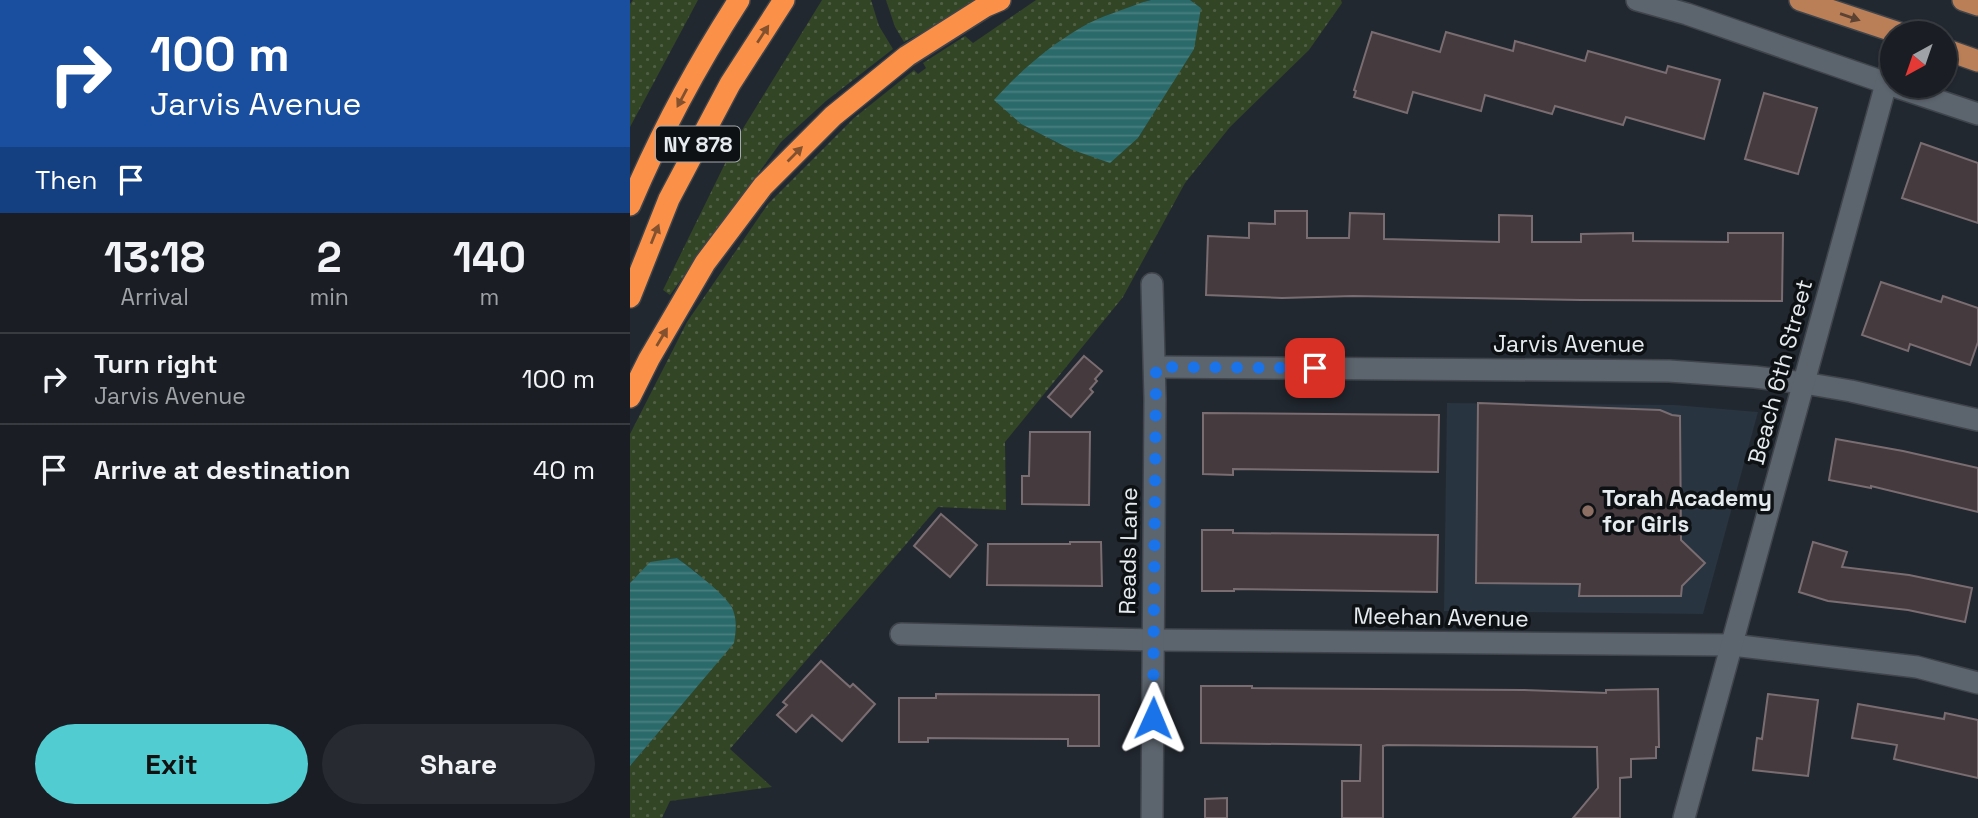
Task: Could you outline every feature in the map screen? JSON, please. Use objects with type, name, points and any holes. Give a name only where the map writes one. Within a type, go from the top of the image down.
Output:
[{"type":"highway","name":"NY 878","points":[[630,205],[645,169],[737,0]]},
{"type":"highway","name":"NY 878","points":[[630,297],[669,199],[730,84],[784,0]]},
{"type":"highway","points":[[630,397],[705,263],[763,186],[833,116],[907,56],[1000,0]]},
{"type":"main road","points":[[1800,0],[1880,27]]},
{"type":"main road","points":[[1963,0],[1978,5]]},
{"type":"main road","points":[[1957,54],[1978,61]]},
{"type":"street","points":[[1637,0],[1687,14],[1880,80]]},
{"type":"street","name":"Beach 6th Street","points":[[1684,818],[1804,383],[1887,98]]},
{"type":"street","points":[[1932,98],[1978,114]]},
{"type":"street","name":"Reads Lane","points":[[1152,284],[1156,367],[1152,818]]},
{"type":"street","name":"Jarvis Avenue","points":[[1156,367],[1669,371],[1804,383],[1978,420]]},
{"type":"street","name":"Meehan Avenue","points":[[901,634],[1153,640],[1732,645],[1917,667],[1978,683]]},
{"type":"shaded area","points":[[633,0],[698,0],[630,127],[630,4]]},
{"type":"shaded area","points":[[822,0],[871,0],[879,26],[893,49],[826,101],[781,142],[670,295],[663,290],[739,135]]},
{"type":"shaded area","points":[[886,0],[981,0],[904,42],[895,27]]},
{"type":"shaded area","points":[[1036,0],[1151,0],[1143,2],[995,100],[1021,124],[1070,149],[1138,138],[1160,102],[1201,8],[1190,0],[1341,0],[1342,3],[1309,50],[1230,127],[1185,183],[1123,297],[1005,442],[1006,510],[938,507],[730,749],[772,787],[670,801],[662,818],[630,818],[630,766],[733,643],[732,607],[677,558],[650,563],[630,583],[630,434],[687,322],[768,204],[854,118],[914,70],[918,74],[926,68],[923,63],[965,36],[973,43]]},
{"type":"shaded area","points":[[1151,0],[1190,0],[1201,8],[1194,49],[1138,138],[1110,163],[1070,149],[1021,124],[994,100],[1035,60],[1070,34],[1097,20]]},
{"type":"shaded area","name":"Torah Academy for Girls","points":[[1447,403],[1675,405],[1758,412],[1703,614],[1444,611]]},
{"type":"shaded area","points":[[677,558],[708,582],[730,604],[736,622],[734,643],[630,766],[630,583],[650,562]]},
{"type":"building","points":[[1372,32],[1440,52],[1446,32],[1513,51],[1515,41],[1585,61],[1588,51],[1666,73],[1668,66],[1720,80],[1704,139],[1626,117],[1623,125],[1555,106],[1552,114],[1485,95],[1481,111],[1413,92],[1407,113],[1354,97]]},
{"type":"building","points":[[1764,93],[1817,108],[1798,174],[1745,159]]},
{"type":"building","points":[[1921,143],[1978,163],[1978,223],[1902,198]]},
{"type":"building","points":[[1275,211],[1307,211],[1307,238],[1349,238],[1350,213],[1384,214],[1384,239],[1499,242],[1499,215],[1532,216],[1532,242],[1581,242],[1581,234],[1633,233],[1633,241],[1728,242],[1728,233],[1783,233],[1782,301],[1353,296],[1282,298],[1206,295],[1208,236],[1249,238],[1249,223],[1275,224]]},
{"type":"building","points":[[1881,282],[1941,302],[1943,296],[1978,308],[1978,342],[1970,365],[1910,344],[1908,351],[1862,335]]},
{"type":"building","points":[[1084,356],[1102,371],[1090,389],[1093,392],[1071,417],[1048,397]]},
{"type":"building","name":"Torah Academy for Girls","points":[[1478,403],[1660,410],[1680,416],[1681,540],[1705,563],[1682,586],[1681,596],[1579,596],[1580,584],[1476,583]]},
{"type":"building","points":[[1203,413],[1439,415],[1438,472],[1233,469],[1233,475],[1203,474]]},
{"type":"building","points":[[1030,432],[1090,432],[1089,505],[1022,504],[1022,476],[1029,476]]},
{"type":"building","points":[[1836,439],[1978,468],[1978,512],[1871,486],[1829,480]]},
{"type":"building","points":[[941,514],[977,545],[950,577],[914,546]]},
{"type":"building","points":[[1202,530],[1233,530],[1233,533],[1438,535],[1437,592],[1234,589],[1202,591]]},
{"type":"building","points":[[1101,542],[1102,586],[987,585],[988,544]]},
{"type":"building","points":[[1813,542],[1847,552],[1842,567],[1909,575],[1972,588],[1965,622],[1908,610],[1828,601],[1799,592]]},
{"type":"building","points":[[821,661],[850,687],[853,684],[875,704],[842,741],[812,715],[796,732],[777,715],[787,705],[783,702]]},
{"type":"building","points":[[1201,686],[1606,693],[1606,690],[1658,689],[1659,747],[1656,747],[1656,758],[1631,759],[1631,777],[1620,778],[1620,818],[1573,818],[1598,788],[1597,747],[1387,745],[1383,746],[1383,818],[1342,818],[1342,781],[1360,781],[1361,745],[1201,743]]},
{"type":"building","points":[[936,694],[1099,695],[1099,746],[1068,746],[1068,739],[928,738],[928,742],[899,742],[899,698],[936,698]]},
{"type":"building","points":[[1768,694],[1818,700],[1808,776],[1753,770],[1757,738],[1762,739]]},
{"type":"building","points":[[1858,704],[1944,719],[1945,713],[1978,720],[1978,778],[1894,759],[1897,745],[1852,738]]},
{"type":"building","points":[[1227,798],[1227,818],[1205,818],[1205,799]]},
{"type":"place","name":"Torah Academy for Girls","points":[[1588,511]]},
{"type":"route","points":[[1153,718],[1156,367],[1315,368]]}]
